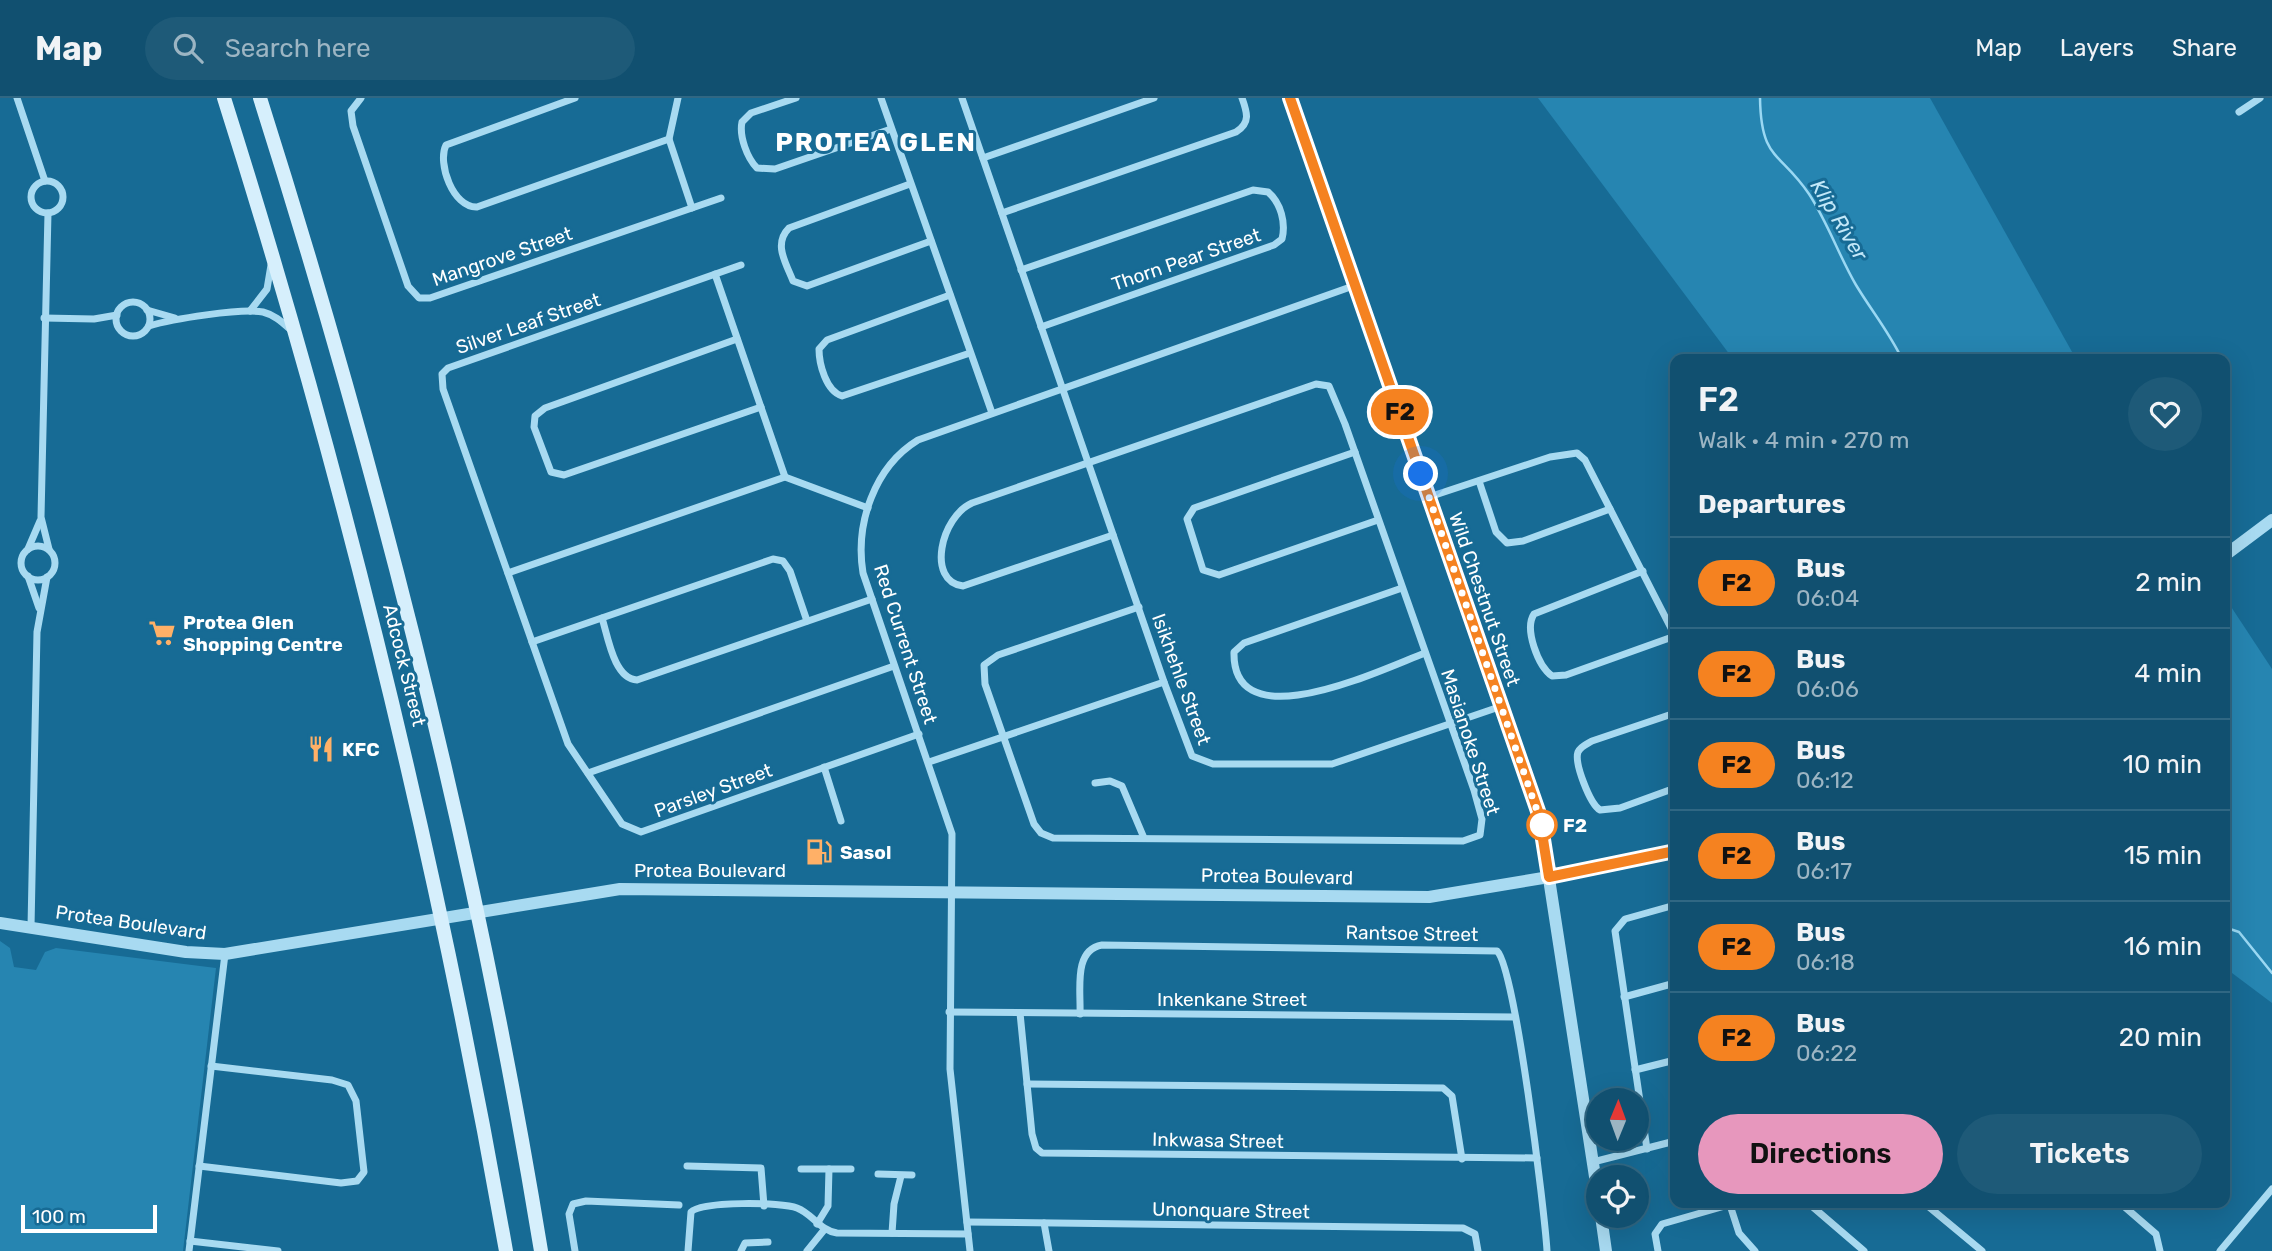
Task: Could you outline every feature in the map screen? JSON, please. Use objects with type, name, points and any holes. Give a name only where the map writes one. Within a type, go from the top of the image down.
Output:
[{"type":"main road","name":"Adcock Street","points":[[224,98],[296,335],[376,628],[442,917],[506,1251]]},
{"type":"main road","name":"Adcock Street","points":[[260,98],[317,283],[391,544],[445,758],[479,911],[541,1251]]},
{"type":"street","points":[[17,98],[45,181]]},
{"type":"street","name":"Mangrove Street","points":[[361,98],[353,106],[351,117],[408,286],[419,298],[430,298],[721,198]]},
{"type":"street","points":[[575,98],[446,145],[442,155],[458,200],[465,205],[477,207],[670,139]]},
{"type":"street","points":[[678,98],[670,139],[692,208]]},
{"type":"street","points":[[796,98],[751,113],[742,122],[742,135],[751,161],[757,168],[775,169],[891,129]]},
{"type":"street","points":[[881,98],[992,413]]},
{"type":"street","points":[[962,99],[972,98]]},
{"type":"street","points":[[983,159],[1154,98]]},
{"type":"street","points":[[1002,213],[1236,132],[1246,122],[1242,98]]},
{"type":"street","name":"Wild Chestnut Street","points":[[1290,98],[1539,814],[1593,1165]]},
{"type":"street","points":[[2239,112],[2260,98]]},
{"type":"street","name":"Isikhehle Street","points":[[962,99],[1164,682],[1189,751],[1195,759],[1213,764],[1332,764],[1502,706]]},
{"type":"street","points":[[45,181],[57,184],[64,198],[60,207],[48,213],[36,208],[31,198],[34,188],[45,181]]},
{"type":"street","points":[[910,184],[789,228],[782,236],[780,248],[793,281],[807,286],[931,241]]},
{"type":"street","name":"Thorn Pear Street","points":[[1021,270],[1253,190],[1265,190],[1277,202],[1284,230],[1282,239],[1274,245],[1041,327]]},
{"type":"street","points":[[31,927],[39,608],[47,577],[55,564],[41,517],[48,213]]},
{"type":"street","points":[[250,311],[269,283],[271,249]]},
{"type":"street","name":"Silver Leaf Street","points":[[507,570],[443,389],[444,371],[741,265]]},
{"type":"street","points":[[715,274],[785,477]]},
{"type":"street","name":"Red Current Street","points":[[970,1251],[950,1069],[952,834],[861,562],[861,538],[868,508],[881,479],[906,447],[992,413],[1356,285]]},
{"type":"street","points":[[950,295],[827,340],[819,349],[819,358],[832,389],[842,396],[970,353]]},
{"type":"street","points":[[44,318],[94,319],[117,315],[128,303],[138,303],[147,310],[175,318]]},
{"type":"street","points":[[147,310],[149,326]]},
{"type":"street","points":[[94,319],[118,327],[126,334],[137,336],[149,326],[175,318],[250,311],[270,314],[296,335]]},
{"type":"street","points":[[117,315],[118,327]]},
{"type":"street","points":[[737,339],[545,408],[535,416],[534,427],[551,472],[564,475],[761,407]]},
{"type":"street","name":"Masianoke Street","points":[[1005,737],[1034,824],[1041,833],[1053,838],[1474,839],[1482,832],[1481,814],[1335,395],[1329,386],[1320,383],[1090,464]]},
{"type":"street","points":[[1355,452],[1194,508],[1187,519],[1203,570],[1219,575],[1378,520]]},
{"type":"street","points":[[1429,498],[1574,452],[1585,460],[1670,626]]},
{"type":"street","points":[[1090,464],[962,508],[942,539],[942,559],[952,583],[968,585],[1113,535]]},
{"type":"street","points":[[507,570],[785,477],[868,508]]},
{"type":"street","points":[[1479,481],[1496,532],[1507,543],[1523,541],[1611,509]]},
{"type":"street","points":[[39,608],[22,565],[41,517]]},
{"type":"street","points":[[2230,552],[2272,520]]},
{"type":"street","points":[[28,549],[38,546],[49,549]]},
{"type":"street","points":[[532,642],[773,559],[783,561],[790,571],[807,621]]},
{"type":"street","name":"Parsley Street","points":[[507,570],[568,744],[622,824],[641,832],[919,734]]},
{"type":"street","points":[[1643,571],[1534,614],[1530,631],[1542,665],[1552,676],[1566,675],[1670,638]]},
{"type":"street","points":[[28,576],[36,580],[47,577]]},
{"type":"street","points":[[1402,588],[1244,643],[1234,652],[1238,673],[1247,688],[1259,695],[1307,695],[1425,653]]},
{"type":"street","points":[[602,618],[621,671],[633,680],[872,599]]},
{"type":"street","points":[[1005,737],[983,676],[986,662],[1139,607]]},
{"type":"street","points":[[588,773],[894,666]]},
{"type":"street","points":[[929,762],[1164,682]]},
{"type":"street","points":[[1670,715],[1592,741],[1581,748],[1577,757],[1591,802],[1600,810],[1620,808],[1670,790]]},
{"type":"street","points":[[824,767],[841,821]]},
{"type":"street","points":[[1095,783],[1111,781],[1122,786],[1144,838]]},
{"type":"street","name":"Protea Boulevard","points":[[0,923],[186,952],[225,954],[620,888],[1429,897],[1549,877],[1670,851]]},
{"type":"street","points":[[1638,1088],[1615,937],[1617,927],[1631,916],[1670,906]]},
{"type":"street","name":"Rantsoe Street","points":[[1080,1014],[1083,956],[1090,948],[1102,945],[1491,950],[1500,953],[1506,963],[1538,1158],[1546,1251]]},
{"type":"street","points":[[189,1251],[225,954]]},
{"type":"street","points":[[1623,997],[1670,984]]},
{"type":"street","name":"Inkenkane Street","points":[[949,1012],[1515,1017]]},
{"type":"street","name":"Inkwasa Street","points":[[1020,1013],[1034,1143],[1038,1151],[1053,1155],[1538,1158]]},
{"type":"street","points":[[1635,1070],[1670,1061]]},
{"type":"street","points":[[200,1166],[341,1184],[362,1178],[365,1166],[356,1101],[348,1085],[332,1080],[211,1066]]},
{"type":"street","points":[[1027,1084],[1443,1088],[1451,1096],[1462,1159]]},
{"type":"street","points":[[1649,1148],[1670,1142]]},
{"type":"street","points":[[1592,1162],[1634,1152]]},
{"type":"street","points":[[687,1166],[761,1168],[764,1206]]},
{"type":"street","points":[[801,1169],[851,1169]]},
{"type":"street","points":[[807,1251],[828,1206],[829,1169]]},
{"type":"street","points":[[878,1174],[912,1175]]},
{"type":"street","points":[[892,1233],[894,1204],[901,1176]]},
{"type":"street","points":[[2220,1251],[2272,1189]]},
{"type":"street","points":[[575,1251],[569,1213],[573,1204],[586,1201],[679,1205]]},
{"type":"street","points":[[688,1251],[689,1219],[696,1206],[796,1207],[820,1227],[837,1233],[968,1234]]},
{"type":"street","points":[[1658,1251],[1655,1234],[1662,1224],[1719,1208]]},
{"type":"street","points":[[1731,1208],[1739,1234],[1755,1251]]},
{"type":"street","points":[[1814,1208],[1864,1251]]},
{"type":"street","points":[[1930,1208],[1982,1251]]},
{"type":"street","points":[[2126,1208],[2156,1234],[2160,1251]]},
{"type":"street","name":"Unonquare Street","points":[[967,1222],[1464,1228],[1475,1234],[1478,1251]]},
{"type":"street","points":[[1044,1223],[1049,1251]]},
{"type":"street","points":[[1603,1228],[1606,1251]]},
{"type":"street","points":[[190,1241],[278,1251]]},
{"type":"street","points":[[741,1251],[745,1243],[768,1242]]},
{"type":"street","points":[[1965,1251],[1972,1243]]},
{"type":"shaded area","points":[[1538,98],[1930,98],[2073,354],[1729,354]]},
{"type":"shaded area","points":[[2230,605],[2272,669],[2272,1003],[2230,972]]},
{"type":"shaded area","points":[[0,941],[10,948],[14,967],[36,970],[45,952],[56,948],[216,968],[183,1251],[0,1251]]},
{"type":"waterway","name":"Klip River","points":[[1760,98],[1761,118],[1768,145],[1809,194],[1856,285],[1899,354]]},
{"type":"waterway","name":"Klip River","points":[[2230,929],[2239,932],[2272,973]]},
{"type":"bus line","name":"F2","points":[[1290,98],[1539,814],[1549,877],[1670,852]]},
{"type":"place","name":"Protea Glen Shopping Centre","points":[[162,633]]},
{"type":"place","name":"KFC","points":[[321,749]]},
{"type":"place","name":"F2","points":[[1542,825]]},
{"type":"place","name":"Sasol","points":[[819,852]]},
{"type":"district","name":"PROTEA GLEN","points":[[876,142]]},
{"type":"route","points":[[1421,474],[1542,825]]}]
